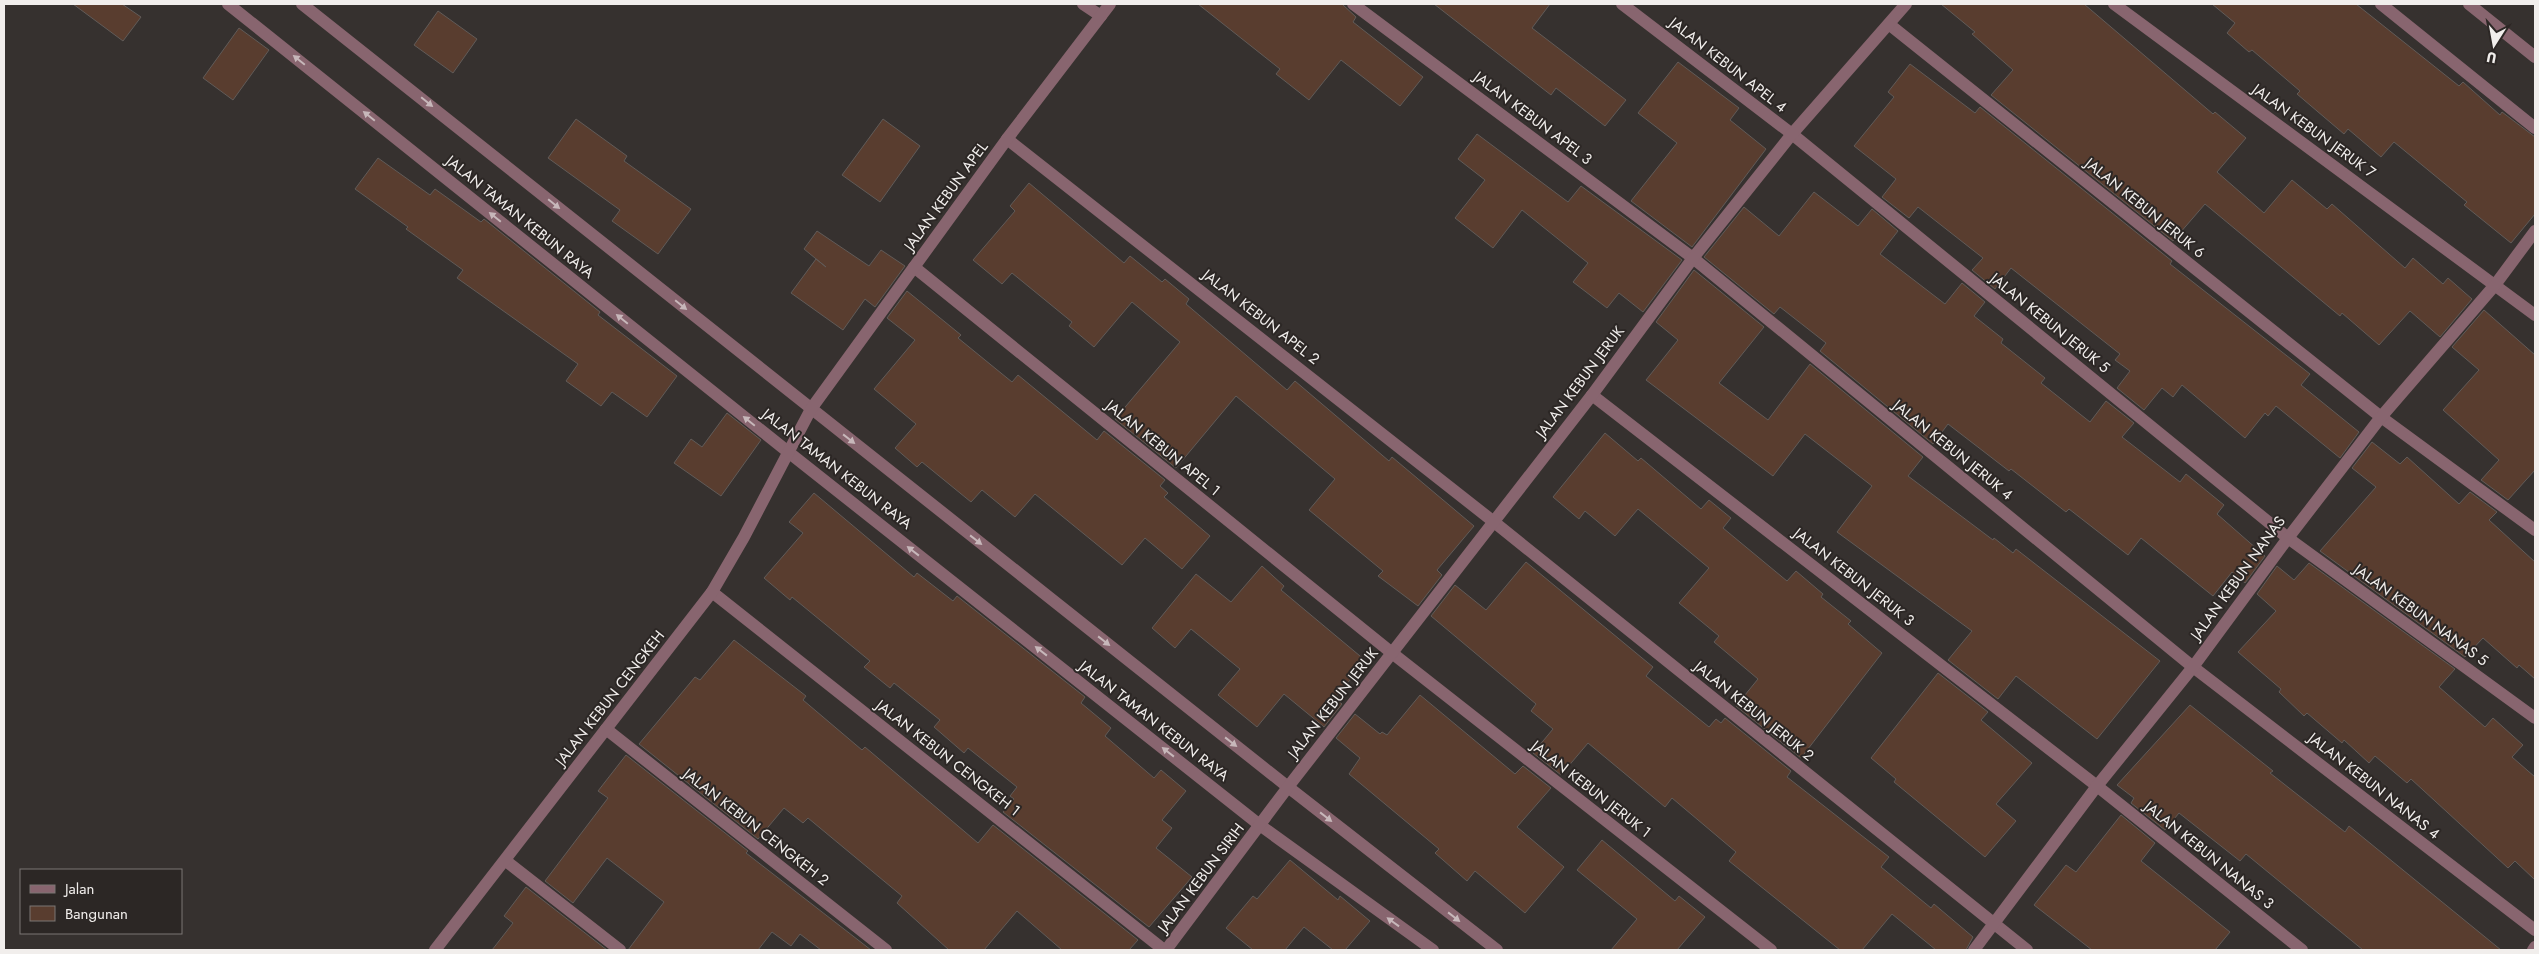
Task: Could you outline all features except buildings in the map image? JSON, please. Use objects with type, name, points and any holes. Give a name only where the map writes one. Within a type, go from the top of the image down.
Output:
[{"type":"street","name":"JALAN TAMAN KEBUN RAYA","points":[[228,4],[787,451],[1261,826],[1433,950]]},
{"type":"street","name":"JALAN TAMAN KEBUN RAYA","points":[[302,4],[1288,787],[1497,950]]},
{"type":"street","points":[[1083,4],[1101,16]]},
{"type":"street","name":"JALAN KEBUN APEL","points":[[787,451],[811,409],[1007,138],[1110,4]]},
{"type":"street","name":"JALAN KEBUN APEL 3","points":[[1353,4],[1693,258]]},
{"type":"street","name":"JALAN KEBUN APEL 4","points":[[1622,4],[1792,134]]},
{"type":"street","name":"JALAN KEBUN JERUK","points":[[1261,826],[1288,787],[1592,395],[1693,258],[1792,134],[1890,25],[1906,4]]},
{"type":"street","name":"JALAN KEBUN JERUK 7","points":[[2114,4],[2535,315]]},
{"type":"street","points":[[2381,4],[2535,128]]},
{"type":"street","points":[[2469,4],[2535,56]]},
{"type":"street","name":"JALAN KEBUN JERUK 6","points":[[1890,25],[2381,417],[2535,530]]},
{"type":"street","name":"JALAN KEBUN JERUK 5","points":[[1792,134],[2288,538]]},
{"type":"street","name":"JALAN KEBUN APEL 2","points":[[1007,138],[1494,522]]},
{"type":"street","name":"JALAN KEBUN NANAS","points":[[1974,950],[2096,786],[2193,667],[2288,538],[2381,417],[2495,285],[2535,231]]},
{"type":"street","name":"JALAN KEBUN JERUK 4","points":[[1693,258],[2193,667]]},
{"type":"street","name":"JALAN KEBUN APEL 1","points":[[914,268],[1392,653]]},
{"type":"street","name":"JALAN KEBUN JERUK 3","points":[[1592,395],[2096,786]]},
{"type":"street","name":"JALAN KEBUN CENGKEH","points":[[435,950],[506,861],[712,592],[744,537],[787,451]]},
{"type":"street","name":"JALAN KEBUN JERUK 2","points":[[1494,522],[2027,950]]},
{"type":"street","name":"JALAN KEBUN NANAS 5","points":[[2288,538],[2535,718]]},
{"type":"street","name":"JALAN KEBUN CENGKEH 1","points":[[712,592],[1165,950]]},
{"type":"street","name":"JALAN KEBUN JERUK 1","points":[[1392,653],[1771,950]]},
{"type":"street","name":"JALAN KEBUN NANAS 4","points":[[2193,667],[2535,930]]},
{"type":"street","name":"JALAN KEBUN CENGKEH 2","points":[[606,729],[886,950]]},
{"type":"street","name":"JALAN KEBUN NANAS 3","points":[[2096,786],[2302,950]]},
{"type":"street","name":"JALAN KEBUN SIRIH","points":[[1165,950],[1261,826]]},
{"type":"street","points":[[506,861],[620,950]]}]
